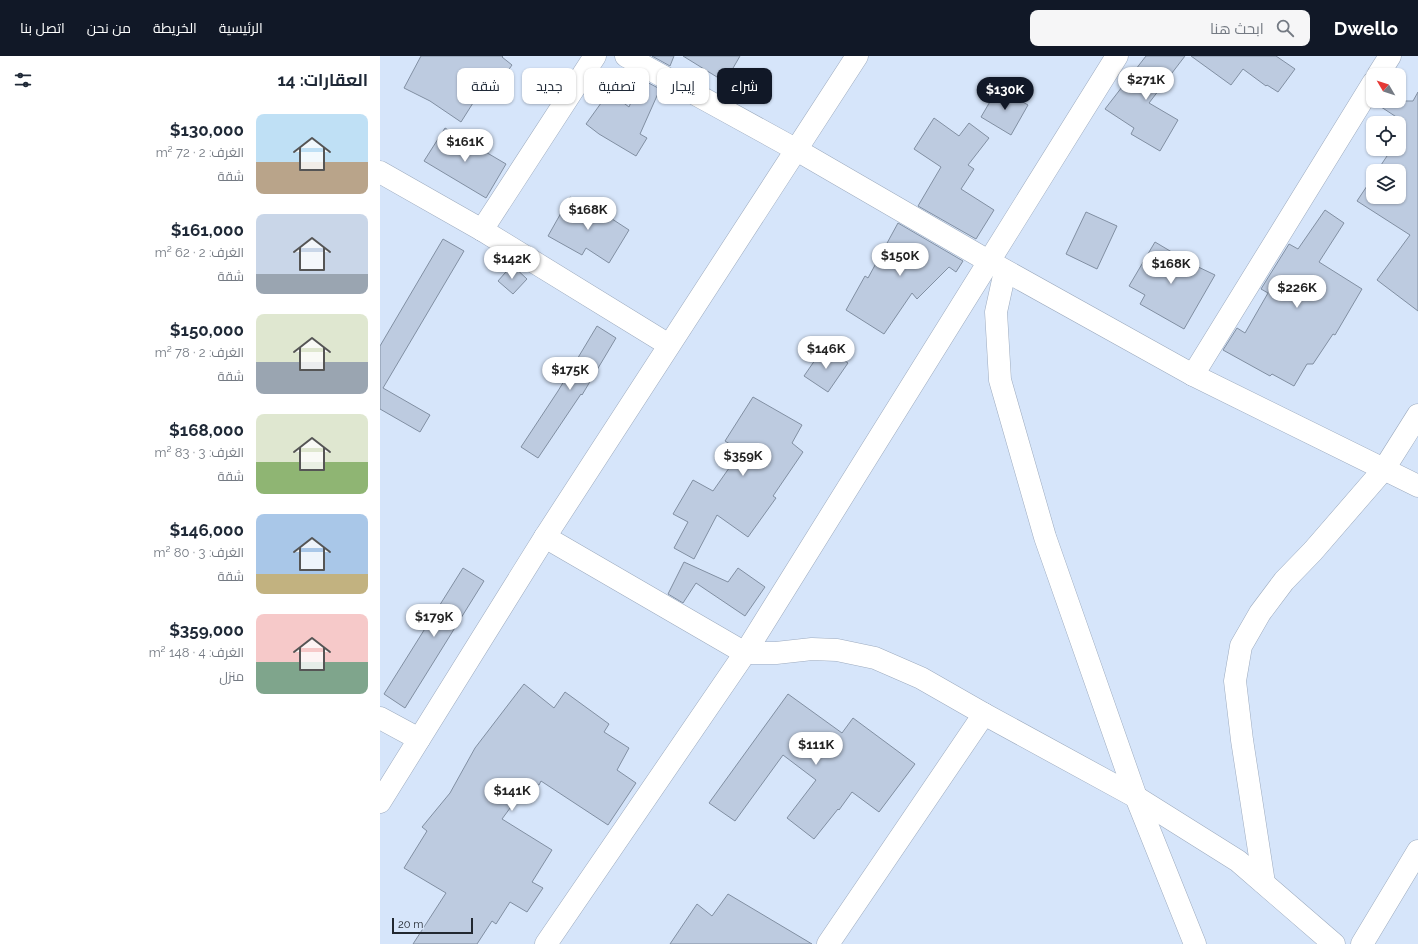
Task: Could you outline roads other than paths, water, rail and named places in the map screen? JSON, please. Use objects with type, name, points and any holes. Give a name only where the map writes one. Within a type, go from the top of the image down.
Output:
[{"type":"street","points":[[482,230],[595,56]]},
{"type":"street","points":[[626,56],[795,149],[997,266],[1193,375],[1418,486]]},
{"type":"street","points":[[380,802],[545,537],[856,56]]},
{"type":"street","points":[[546,944],[745,653],[997,266],[1117,56]]},
{"type":"street","points":[[1382,68],[1390,56]]},
{"type":"street","points":[[1193,375],[1366,95]]},
{"type":"street","points":[[380,172],[482,230],[670,345]]},
{"type":"street","points":[[997,266],[996,312],[1000,380],[1045,537],[1136,796],[1195,944]]},
{"type":"street","points":[[1264,884],[1242,740],[1235,682],[1240,646],[1260,613],[1284,581],[1314,551],[1384,469],[1418,415]]},
{"type":"street","points":[[545,537],[745,653],[836,650],[875,658],[921,678],[984,714],[1136,796],[1238,861],[1334,944]]},
{"type":"street","points":[[828,944],[984,714]]},
{"type":"street","points":[[380,718],[419,739]]},
{"type":"street","points":[[1362,944],[1418,851]]}]
